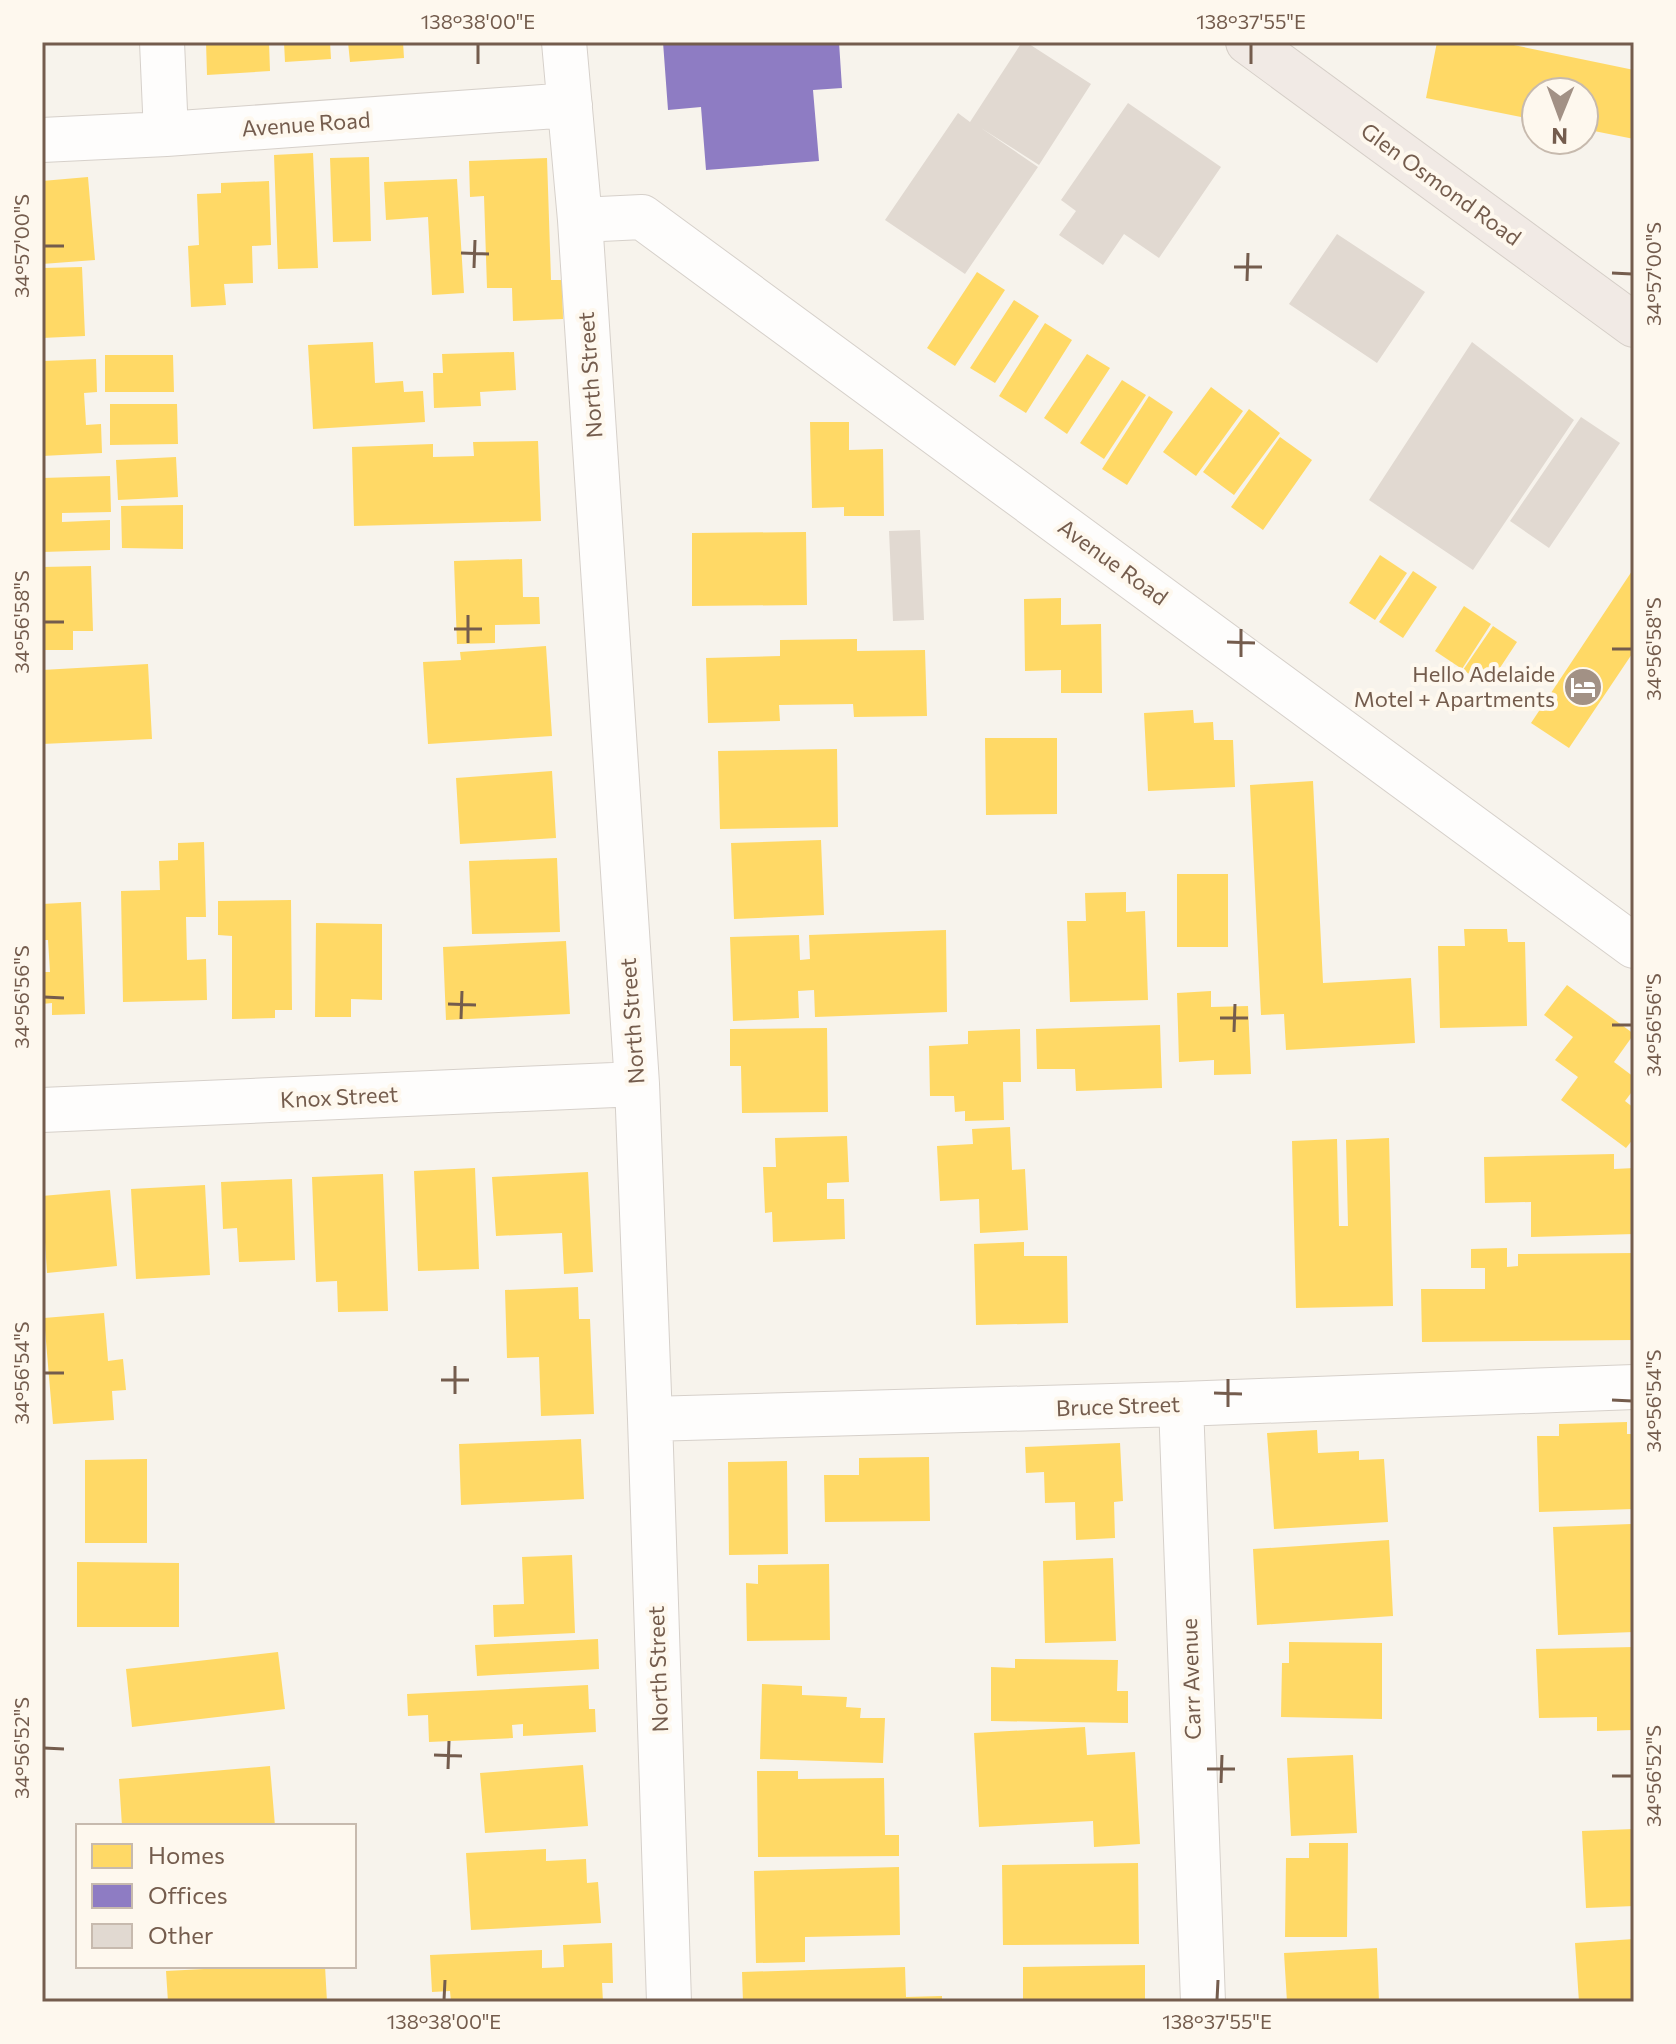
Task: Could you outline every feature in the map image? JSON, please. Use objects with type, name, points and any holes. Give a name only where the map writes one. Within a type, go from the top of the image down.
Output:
[{"type":"highway","name":"Glen Osmond Road","points":[[1248,42],[1634,325]]},
{"type":"street","points":[[162,42],[166,134]]},
{"type":"street","name":"North Street","points":[[564,42],[580,220],[637,1084],[669,2002]]},
{"type":"street","name":"Avenue Road","points":[[42,140],[570,105]]},
{"type":"street","name":"Avenue Road","points":[[580,220],[642,217],[1634,946]]},
{"type":"street","name":"Knox Street","points":[[42,1110],[637,1084]]},
{"type":"street","name":"Bruce Street","points":[[650,1419],[1634,1387]]},
{"type":"street","name":"Carr Avenue","points":[[1181,1404],[1203,2002]]},
{"type":"building: Homes","points":[[206,42],[269,42],[270,71],[207,75]]},
{"type":"building: Homes","points":[[284,42],[330,42],[331,59],[285,62]]},
{"type":"building: Homes","points":[[348,42],[403,42],[404,58],[350,62]]},
{"type":"building: Homes","points":[[1437,42],[1499,42],[1634,70],[1634,139],[1600,132],[1600,76],[1520,76],[1520,117],[1426,98]]},
{"type":"building: Homes","points":[[313,153],[318,268],[278,269],[274,155]]},
{"type":"building: Homes","points":[[369,157],[371,241],[333,242],[330,158]]},
{"type":"building: Homes","points":[[547,158],[551,280],[562,280],[563,319],[513,321],[512,288],[487,288],[484,196],[470,197],[469,161]]},
{"type":"building: Homes","points":[[88,177],[95,260],[42,264],[42,181]]},
{"type":"building: Homes","points":[[457,179],[464,293],[432,295],[428,217],[386,220],[384,182]]},
{"type":"building: Homes","points":[[269,181],[271,245],[252,246],[253,283],[224,284],[226,305],[191,307],[188,246],[199,245],[197,194],[221,193],[221,183]]},
{"type":"building: Homes","points":[[82,267],[85,336],[42,338],[42,268]]},
{"type":"building: Homes","points":[[977,272],[1005,290],[955,366],[927,348]]},
{"type":"building: Homes","points":[[1014,300],[1039,316],[995,383],[970,368]]},
{"type":"building: Homes","points":[[1045,323],[1072,340],[1026,413],[999,396]]},
{"type":"building: Homes","points":[[373,342],[375,383],[403,381],[404,392],[423,391],[425,422],[313,429],[308,345]]},
{"type":"building: Homes","points":[[514,352],[516,390],[480,392],[481,406],[434,408],[433,373],[443,373],[442,354]]},
{"type":"building: Homes","points":[[1087,354],[1110,368],[1067,434],[1044,418]]},
{"type":"building: Homes","points":[[105,355],[173,355],[174,392],[105,392]]},
{"type":"building: Homes","points":[[96,359],[97,392],[84,393],[86,425],[101,424],[102,453],[42,456],[42,361]]},
{"type":"building: Homes","points":[[1122,380],[1146,395],[1104,459],[1080,443]]},
{"type":"building: Homes","points":[[1211,387],[1243,411],[1196,476],[1163,452]]},
{"type":"building: Homes","points":[[1149,396],[1173,412],[1127,485],[1102,469]]},
{"type":"building: Homes","points":[[110,404],[177,404],[178,444],[110,445]]},
{"type":"building: Homes","points":[[1249,409],[1280,433],[1234,495],[1203,472]]},
{"type":"building: Homes","points":[[810,422],[849,422],[849,450],[883,449],[884,516],[844,516],[844,507],[812,508]]},
{"type":"building: Homes","points":[[1280,437],[1312,460],[1263,530],[1231,507]]},
{"type":"building: Homes","points":[[538,441],[541,521],[354,526],[352,447],[433,444],[433,457],[474,456],[473,442]]},
{"type":"building: Homes","points":[[176,457],[178,497],[118,500],[116,460]]},
{"type":"building: Homes","points":[[110,476],[111,512],[62,513],[62,522],[110,520],[110,550],[42,552],[42,478]]},
{"type":"building: Homes","points":[[183,505],[183,549],[122,548],[121,506]]},
{"type":"building: Homes","points":[[806,532],[807,605],[692,606],[692,533]]},
{"type":"building: Homes","points":[[1380,555],[1407,573],[1375,620],[1349,603]]},
{"type":"building: Homes","points":[[522,559],[523,597],[539,597],[540,624],[495,625],[495,643],[457,644],[454,561]]},
{"type":"building: Homes","points":[[91,566],[93,631],[73,631],[73,650],[42,650],[42,567]]},
{"type":"building: Homes","name":"Hello Adelaide Motel + Apartments","points":[[1634,568],[1634,651],[1569,748],[1531,723]]},
{"type":"building: Homes","points":[[1413,571],[1437,587],[1403,638],[1379,622]]},
{"type":"building: Homes","points":[[1061,598],[1061,625],[1101,624],[1102,693],[1061,693],[1061,670],[1025,671],[1024,599]]},
{"type":"building: Homes","points":[[1464,606],[1491,624],[1462,669],[1435,651]]},
{"type":"building: Homes","points":[[1493,626],[1517,642],[1488,686],[1463,670]]},
{"type":"building: Homes","points":[[857,639],[857,651],[925,650],[927,716],[854,717],[853,704],[779,705],[780,721],[708,723],[706,658],[780,656],[780,640]]},
{"type":"building: Homes","points":[[546,646],[552,736],[428,744],[423,662],[461,660],[460,652]]},
{"type":"building: Homes","points":[[148,664],[152,739],[42,744],[42,670]]},
{"type":"building: Homes","points":[[1193,710],[1194,723],[1213,722],[1214,740],[1233,740],[1235,787],[1148,791],[1144,713]]},
{"type":"building: Homes","points":[[985,738],[1057,738],[1057,814],[986,815]]},
{"type":"building: Homes","points":[[837,749],[838,827],[720,829],[718,751]]},
{"type":"building: Homes","points":[[552,771],[556,838],[460,844],[456,778]]},
{"type":"building: Homes","points":[[1313,781],[1323,983],[1411,978],[1415,1043],[1286,1050],[1284,1014],[1261,1015],[1250,785]]},
{"type":"building: Homes","points":[[821,840],[824,915],[734,919],[731,843]]},
{"type":"building: Homes","points":[[204,842],[206,917],[186,917],[187,960],[206,959],[207,1000],[123,1002],[121,891],[160,890],[159,861],[178,860],[178,843]]},
{"type":"building: Homes","points":[[557,858],[560,932],[472,934],[469,861]]},
{"type":"building: Homes","points":[[1177,874],[1228,874],[1228,947],[1177,947]]},
{"type":"building: Homes","points":[[1126,892],[1126,912],[1145,911],[1148,1000],[1070,1002],[1067,921],[1086,921],[1085,893]]},
{"type":"building: Homes","points":[[291,900],[292,1010],[275,1010],[275,1018],[232,1019],[232,936],[218,935],[218,901]]},
{"type":"building: Homes","points":[[81,902],[85,1014],[52,1015],[52,1003],[42,1004],[42,972],[50,972],[48,940],[42,940],[42,904]]},
{"type":"building: Homes","points":[[316,923],[382,924],[382,1000],[351,999],[351,1017],[315,1017]]},
{"type":"building: Homes","points":[[1464,929],[1507,929],[1508,942],[1525,942],[1527,1026],[1440,1028],[1438,946],[1465,946]]},
{"type":"building: Homes","points":[[946,930],[947,1012],[815,1017],[814,990],[798,991],[799,1018],[733,1021],[730,937],[799,935],[800,960],[810,959],[809,935]]},
{"type":"building: Homes","points":[[566,941],[570,1014],[446,1020],[443,947]]},
{"type":"building: Homes","points":[[1567,985],[1634,1034],[1614,1062],[1634,1077],[1634,1089],[1625,1101],[1634,1108],[1634,1138],[1626,1148],[1561,1100],[1578,1077],[1555,1060],[1573,1037],[1544,1015]]},
{"type":"building: Homes","points":[[1211,991],[1211,1007],[1248,1006],[1251,1074],[1214,1075],[1214,1060],[1179,1062],[1177,993]]},
{"type":"building: Homes","points":[[1160,1025],[1162,1088],[1076,1091],[1075,1069],[1037,1069],[1036,1029]]},
{"type":"building: Homes","points":[[827,1028],[828,1112],[742,1113],[741,1066],[730,1066],[730,1029]]},
{"type":"building: Homes","points":[[1020,1029],[1021,1082],[1003,1082],[1004,1120],[965,1121],[965,1111],[955,1112],[954,1096],[930,1096],[929,1046],[968,1044],[968,1031]]},
{"type":"building: Homes","points":[[1010,1127],[1012,1170],[1025,1169],[1028,1230],[980,1233],[979,1199],[940,1201],[937,1146],[973,1144],[972,1129]]},
{"type":"building: Homes","points":[[847,1136],[849,1182],[827,1183],[827,1199],[844,1199],[845,1239],[773,1242],[772,1212],[765,1213],[763,1167],[776,1167],[775,1138]]},
{"type":"building: Homes","points":[[1389,1138],[1393,1306],[1296,1308],[1292,1141],[1337,1139],[1339,1226],[1348,1226],[1346,1140]]},
{"type":"building: Homes","points":[[1614,1154],[1614,1169],[1634,1168],[1634,1234],[1531,1237],[1531,1202],[1485,1203],[1484,1157]]},
{"type":"building: Homes","points":[[475,1168],[479,1269],[418,1271],[414,1171]]},
{"type":"building: Homes","points":[[588,1172],[593,1272],[564,1274],[562,1233],[496,1236],[492,1177]]},
{"type":"building: Homes","points":[[383,1174],[388,1311],[338,1312],[337,1281],[316,1282],[312,1177]]},
{"type":"building: Homes","points":[[292,1179],[295,1260],[239,1262],[237,1228],[223,1229],[221,1182]]},
{"type":"building: Homes","points":[[205,1185],[210,1275],[136,1279],[131,1189]]},
{"type":"building: Homes","points":[[110,1190],[117,1266],[47,1273],[42,1196]]},
{"type":"building: Homes","points":[[1024,1242],[1024,1256],[1067,1256],[1068,1323],[976,1325],[974,1244]]},
{"type":"building: Homes","points":[[1507,1248],[1507,1267],[1518,1266],[1518,1254],[1634,1253],[1634,1340],[1422,1342],[1421,1289],[1485,1289],[1485,1268],[1471,1268],[1471,1249]]},
{"type":"building: Homes","points":[[578,1287],[579,1319],[590,1319],[594,1414],[541,1416],[539,1357],[507,1358],[505,1290]]},
{"type":"building: Homes","points":[[104,1313],[108,1361],[123,1359],[126,1390],[112,1391],[114,1420],[53,1424],[44,1318]]},
{"type":"building: Homes","points":[[1627,1422],[1627,1434],[1634,1434],[1634,1509],[1539,1512],[1537,1436],[1559,1436],[1559,1424]]},
{"type":"building: Homes","points":[[1317,1430],[1318,1453],[1359,1451],[1359,1460],[1384,1459],[1388,1522],[1274,1529],[1267,1433]]},
{"type":"building: Homes","points":[[581,1439],[584,1499],[461,1505],[459,1444]]},
{"type":"building: Homes","points":[[1120,1443],[1123,1501],[1114,1502],[1115,1538],[1076,1540],[1075,1502],[1045,1503],[1044,1472],[1026,1473],[1025,1447]]},
{"type":"building: Homes","points":[[929,1457],[930,1521],[825,1522],[824,1475],[859,1475],[859,1458]]},
{"type":"building: Homes","points":[[147,1459],[147,1543],[85,1543],[85,1460]]},
{"type":"building: Homes","points":[[787,1461],[788,1554],[729,1555],[728,1462]]},
{"type":"building: Homes","points":[[1631,1524],[1631,1541],[1634,1541],[1634,1632],[1558,1635],[1553,1527]]},
{"type":"building: Homes","points":[[1389,1540],[1393,1616],[1257,1625],[1253,1549]]},
{"type":"building: Homes","points":[[572,1555],[575,1633],[494,1637],[493,1605],[524,1604],[522,1557]]},
{"type":"building: Homes","points":[[1113,1558],[1116,1641],[1045,1643],[1043,1561]]},
{"type":"building: Homes","points":[[77,1562],[179,1563],[179,1627],[77,1627]]},
{"type":"building: Homes","points":[[829,1564],[830,1640],[747,1641],[746,1583],[758,1584],[758,1565]]},
{"type":"building: Homes","points":[[598,1639],[599,1669],[477,1676],[475,1645]]},
{"type":"building: Homes","points":[[1289,1642],[1382,1643],[1382,1719],[1281,1717],[1282,1663],[1289,1663]]},
{"type":"building: Homes","points":[[1634,1647],[1634,1730],[1597,1731],[1597,1717],[1539,1718],[1536,1649]]},
{"type":"building: Homes","points":[[278,1652],[285,1709],[132,1727],[126,1669]]},
{"type":"building: Homes","points":[[1015,1659],[1118,1660],[1117,1691],[1128,1691],[1128,1723],[991,1721],[991,1667],[1015,1668]]},
{"type":"building: Homes","points":[[762,1684],[802,1686],[802,1695],[847,1697],[846,1707],[861,1708],[860,1718],[885,1718],[883,1763],[760,1759]]},
{"type":"building: Homes","points":[[588,1685],[589,1709],[595,1709],[596,1732],[523,1736],[523,1724],[512,1725],[513,1738],[429,1742],[428,1715],[408,1716],[407,1694]]},
{"type":"building: Homes","points":[[1085,1727],[1087,1755],[1135,1752],[1140,1844],[1094,1847],[1093,1821],[979,1827],[974,1733]]},
{"type":"building: Homes","points":[[1353,1755],[1357,1833],[1291,1836],[1287,1758]]},
{"type":"building: Homes","points":[[583,1765],[588,1826],[485,1833],[480,1773]]},
{"type":"building: Homes","points":[[270,1766],[275,1824],[122,1824],[119,1779]]},
{"type":"building: Homes","points":[[757,1771],[798,1771],[798,1779],[884,1778],[885,1835],[899,1835],[899,1856],[758,1857]]},
{"type":"building: Homes","points":[[1634,1829],[1634,1906],[1586,1908],[1582,1831]]},
{"type":"building: Homes","points":[[1309,1843],[1348,1843],[1347,1937],[1285,1937],[1286,1858],[1309,1858]]},
{"type":"building: Homes","points":[[546,1849],[546,1861],[586,1859],[587,1883],[598,1882],[601,1923],[471,1930],[466,1853]]},
{"type":"building: Homes","points":[[1138,1863],[1139,1944],[1003,1945],[1002,1865]]},
{"type":"building: Homes","points":[[899,1867],[900,1935],[805,1937],[805,1962],[756,1963],[754,1871]]},
{"type":"building: Homes","points":[[1634,1939],[1634,2002],[1579,2002],[1575,1943]]},
{"type":"building: Homes","points":[[612,1943],[613,1983],[602,1983],[603,2002],[451,2002],[450,1991],[432,1992],[430,1955],[542,1950],[542,1968],[564,1967],[563,1945]]},
{"type":"building: Homes","points":[[1377,1948],[1379,2002],[1287,2002],[1284,1953]]},
{"type":"building: Homes","points":[[1145,1965],[1145,2002],[1023,2002],[1023,1967]]},
{"type":"building: Homes","points":[[905,1967],[906,1997],[942,1996],[942,2002],[743,2002],[742,1972]]},
{"type":"building: Homes","points":[[325,1968],[327,2002],[168,2002],[166,1971]]},
{"type":"building: Offices","points":[[663,42],[839,42],[842,88],[813,90],[819,161],[706,170],[701,107],[668,110]]},
{"type":"building: Other","points":[[1022,42],[1091,84],[1039,165],[981,128],[1038,167],[965,274],[885,220],[958,113],[970,122]]},
{"type":"building: Other","points":[[1128,103],[1221,167],[1159,258],[1124,234],[1103,265],[1059,235],[1076,211],[1061,200]]},
{"type":"building: Other","points":[[1337,234],[1425,292],[1377,363],[1289,304]]},
{"type":"building: Other","points":[[1472,342],[1574,420],[1473,570],[1369,500]]},
{"type":"building: Other","points":[[1581,417],[1620,443],[1549,548],[1510,521]]},
{"type":"building: Other","points":[[920,530],[924,620],[893,621],[889,531]]},
{"type":"place","name":"Hello Adelaide Motel + Apartments","points":[[1583,687]]}]
